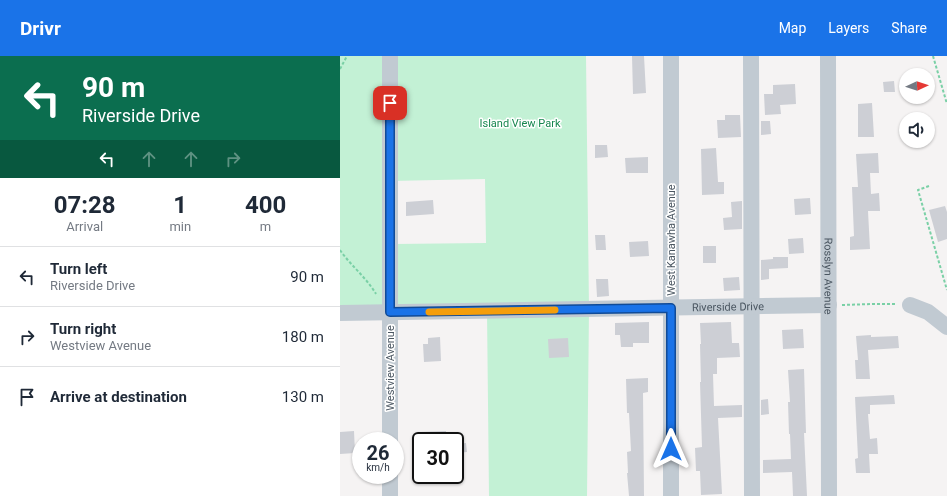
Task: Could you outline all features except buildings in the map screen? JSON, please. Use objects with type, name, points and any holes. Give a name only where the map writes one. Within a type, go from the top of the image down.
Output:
[{"type":"street","name":"Westview Avenue","points":[[390,56],[390,432]]},
{"type":"street","name":"West Kanawha Avenue","points":[[671,56],[671,496]]},
{"type":"street","points":[[752,56],[752,496]]},
{"type":"street","name":"Rosslyn Avenue","points":[[828,56],[829,496]]},
{"type":"street","points":[[910,305],[928,312],[947,327]]},
{"type":"street","name":"Riverside Drive","points":[[340,313],[829,306]]},
{"type":"street","points":[[390,484],[390,496]]},
{"type":"path","points":[[340,69],[347,56]]},
{"type":"path","points":[[933,56],[947,104]]},
{"type":"path","points":[[929,186],[918,190],[947,290]]},
{"type":"path","points":[[340,250],[360,275],[369,283],[377,296]]},
{"type":"path","points":[[829,306],[873,304],[910,305]]},
{"type":"green space","name":"Island View Park","points":[[340,56],[586,56],[589,309],[587,496],[489,496],[487,311],[340,313]],"holes":[[[485,179],[486,243],[394,244],[390,181]]]},
{"type":"slow traffic","points":[[429,312],[555,310]]},
{"type":"route","points":[[390,103],[390,312],[671,308],[671,449]]}]
